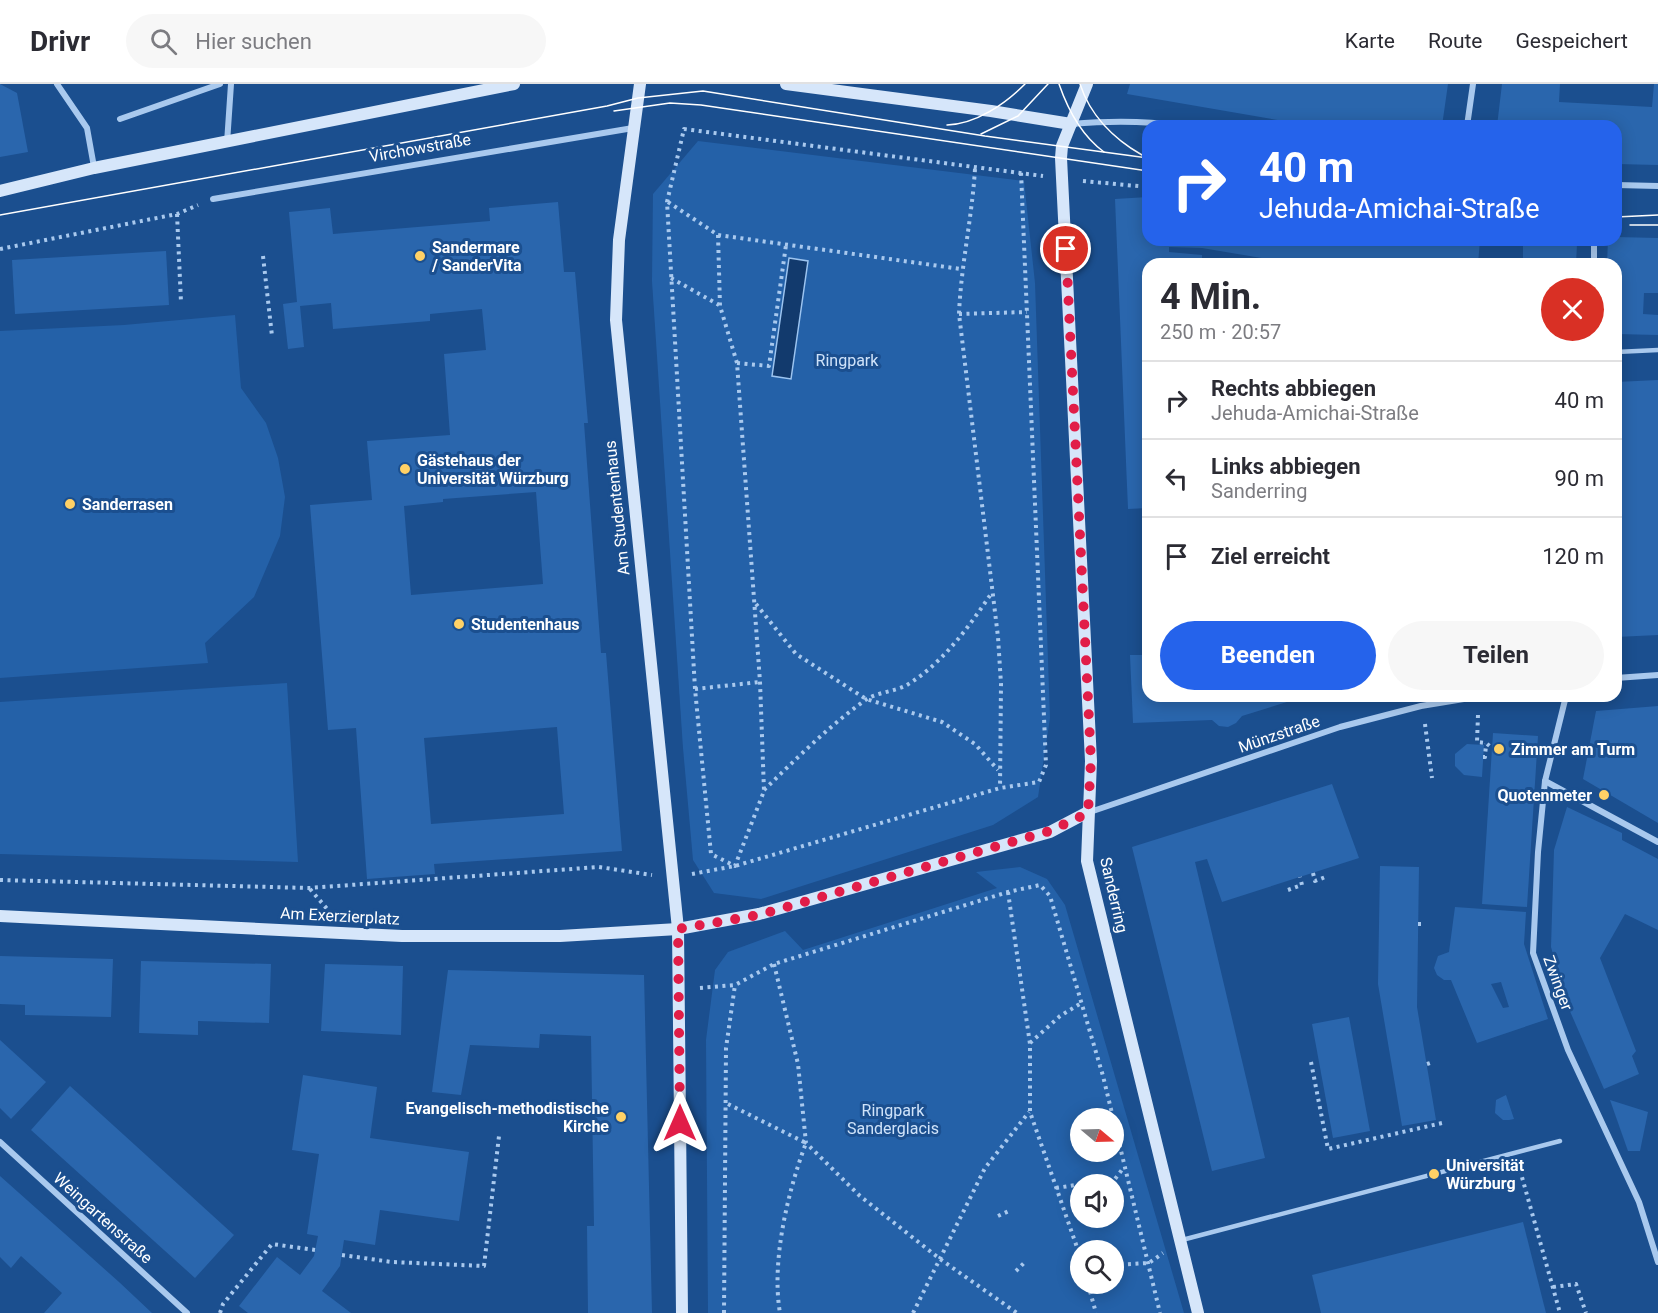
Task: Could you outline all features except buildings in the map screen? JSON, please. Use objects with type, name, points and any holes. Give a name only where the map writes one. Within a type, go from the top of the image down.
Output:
[{"type":"street","points":[[57,84],[87,128],[94,168]]},
{"type":"street","points":[[120,119],[219,84]]},
{"type":"street","points":[[227,143],[231,84]]},
{"type":"street","points":[[0,191],[94,168],[514,84]]},
{"type":"street","name":"Am Studentenhaus","points":[[640,84],[619,240],[616,320],[678,929],[682,1313]]},
{"type":"street","points":[[786,84],[1071,124],[1100,120],[1142,122]]},
{"type":"street","name":"Sanderring","points":[[1087,84],[1062,146],[1062,179],[1091,761],[1088,813],[1089,868],[1198,1313]]},
{"type":"street","points":[[1468,120],[1473,84]]},
{"type":"street","name":"Virchowstraße","points":[[213,199],[633,128]]},
{"type":"street","points":[[1622,185],[1658,186]]},
{"type":"street","points":[[1622,678],[1658,675]]},
{"type":"street","name":"Münzstraße","points":[[1088,813],[1340,727],[1445,702]]},
{"type":"street","name":"Zwinger","points":[[1565,702],[1545,781],[1538,852],[1533,953],[1568,1050],[1639,1202],[1658,1262]]},
{"type":"street","points":[[1545,781],[1658,842]]},
{"type":"street","name":"Am Exerzierplatz","points":[[0,916],[402,936],[560,936],[678,929],[759,915],[1050,831],[1088,813]]},
{"type":"street","name":"Weingartenstraße","points":[[0,1142],[187,1313]]},
{"type":"lane","points":[[1622,352],[1658,350]]},
{"type":"lane","points":[[1180,1241],[1560,1142]]},
{"type":"path","points":[[0,880],[309,888],[599,867],[672,877],[735,866],[1000,788],[1039,782],[1047,765],[1021,172],[975,169],[684,129],[667,202],[695,689],[711,854],[735,866]]},
{"type":"path","points":[[975,169],[972,212],[961,269],[959,314],[1001,684],[1000,788]]},
{"type":"path","points":[[1062,179],[1142,187]]},
{"type":"path","points":[[0,249],[177,214],[213,199]]},
{"type":"path","points":[[667,202],[718,235],[961,269]]},
{"type":"path","points":[[177,214],[181,302]]},
{"type":"path","points":[[718,235],[720,306],[737,363],[760,682],[764,791]]},
{"type":"path","points":[[737,363],[769,366],[786,245]]},
{"type":"path","points":[[263,256],[272,336]]},
{"type":"path","points":[[672,278],[720,306]]},
{"type":"path","points":[[959,314],[1027,312]]},
{"type":"path","points":[[735,866],[764,791],[795,759],[866,699],[906,685],[940,660],[968,628],[992,594]]},
{"type":"path","points":[[754,602],[796,654],[866,699],[942,722],[975,744],[999,771]]},
{"type":"path","points":[[695,689],[760,682]]},
{"type":"path","points":[[1421,706],[1429,744],[1432,778]]},
{"type":"path","points":[[1477,730],[1477,742],[1486,743],[1492,748]]},
{"type":"path","points":[[1483,757],[1486,743]]},
{"type":"path","points":[[1313,873],[1315,881],[1328,876]]},
{"type":"path","points":[[1288,890],[1302,885],[1300,877]]},
{"type":"path","points":[[679,989],[735,985],[774,964],[1008,892],[1040,885],[1050,896],[1083,1002],[1160,1313]]},
{"type":"path","points":[[1008,892],[1030,1044],[1030,1112],[1074,1240]]},
{"type":"path","points":[[774,964],[798,1064],[806,1143],[792,1180],[784,1216],[777,1298],[780,1313]]},
{"type":"path","points":[[724,1313],[728,1104],[726,1048],[735,985]]},
{"type":"path","points":[[1030,1044],[1060,1016],[1083,1002]]},
{"type":"path","points":[[1311,1062],[1328,1149],[1442,1123]]},
{"type":"path","points":[[1426,1064],[1433,1062]]},
{"type":"path","points":[[728,1104],[806,1143],[861,1196],[940,1259],[1017,1313]]},
{"type":"path","points":[[913,1313],[985,1168],[1030,1112]]},
{"type":"path","points":[[342,1255],[392,1262],[484,1266],[499,1136]]},
{"type":"path","points":[[1516,1155],[1560,1313]]},
{"type":"path","points":[[1056,1188],[1115,1179],[1125,1166]]},
{"type":"path","points":[[998,1216],[1011,1210]]},
{"type":"path","points":[[1124,1264],[1149,1263],[1180,1241]]},
{"type":"path","points":[[220,1313],[223,1304],[272,1244],[315,1250]]},
{"type":"path","points":[[1016,1271],[1024,1263]]},
{"type":"path","points":[[1553,1287],[1576,1284],[1586,1313]]},
{"type":"path","points":[[1091,1294],[1096,1313]]},
{"type":"green space","name":"Ringpark","points":[[698,141],[1024,181],[1035,283],[1050,718],[1038,797],[993,825],[761,899],[714,893],[693,860],[683,748],[652,281],[653,194]]},
{"type":"green space","points":[[235,315],[241,388],[266,423],[278,458],[285,497],[280,536],[254,597],[205,643],[208,663],[0,678],[0,331],[124,325]]},
{"type":"green space","points":[[287,683],[298,862],[0,854],[0,702]]},
{"type":"green space","name":"Ringpark Sanderglacis","points":[[1020,867],[1047,879],[1065,905],[1184,1313],[708,1313],[706,1040],[715,970],[728,952],[785,931],[803,950],[997,888],[976,872]]},
{"type":"shaded area","points":[[789,258],[808,261],[791,379],[772,376]]},
{"type":"tram line","points":[[947,125],[969,121],[989,112],[1025,84]]},
{"type":"tram line","points":[[981,134],[1018,116],[1048,84]]},
{"type":"tram line","points":[[1059,84],[1077,122],[1096,146],[1104,152]]},
{"type":"tram line","points":[[1080,84],[1090,106],[1104,125],[1122,142],[1142,155]]},
{"type":"tram line","points":[[0,215],[607,106],[638,98],[703,91],[985,136],[1142,157]]},
{"type":"tram line","points":[[614,111],[670,103],[701,105],[1142,170]]},
{"type":"tram line","points":[[1622,217],[1658,215]]},
{"type":"tram line","points":[[1630,225],[1658,225]]},
{"type":"place","name":"Sandermare / SanderVita","points":[[420,256]]},
{"type":"place","name":"Gästehaus der Universität Würzburg","points":[[405,469]]},
{"type":"place","name":"Sanderrasen","points":[[70,504]]},
{"type":"place","name":"Studentenhaus","points":[[459,624]]},
{"type":"place","name":"Zimmer am Turm","points":[[1499,749]]},
{"type":"place","name":"Quotenmeter","points":[[1604,795]]},
{"type":"place","name":"Evangelisch-methodistische Kirche","points":[[621,1117]]},
{"type":"place","name":"Universität Würzburg","points":[[1434,1174]]},
{"type":"route","points":[[680,1123],[678,929],[759,915],[1050,831],[1088,813],[1091,761],[1066,249]]}]
